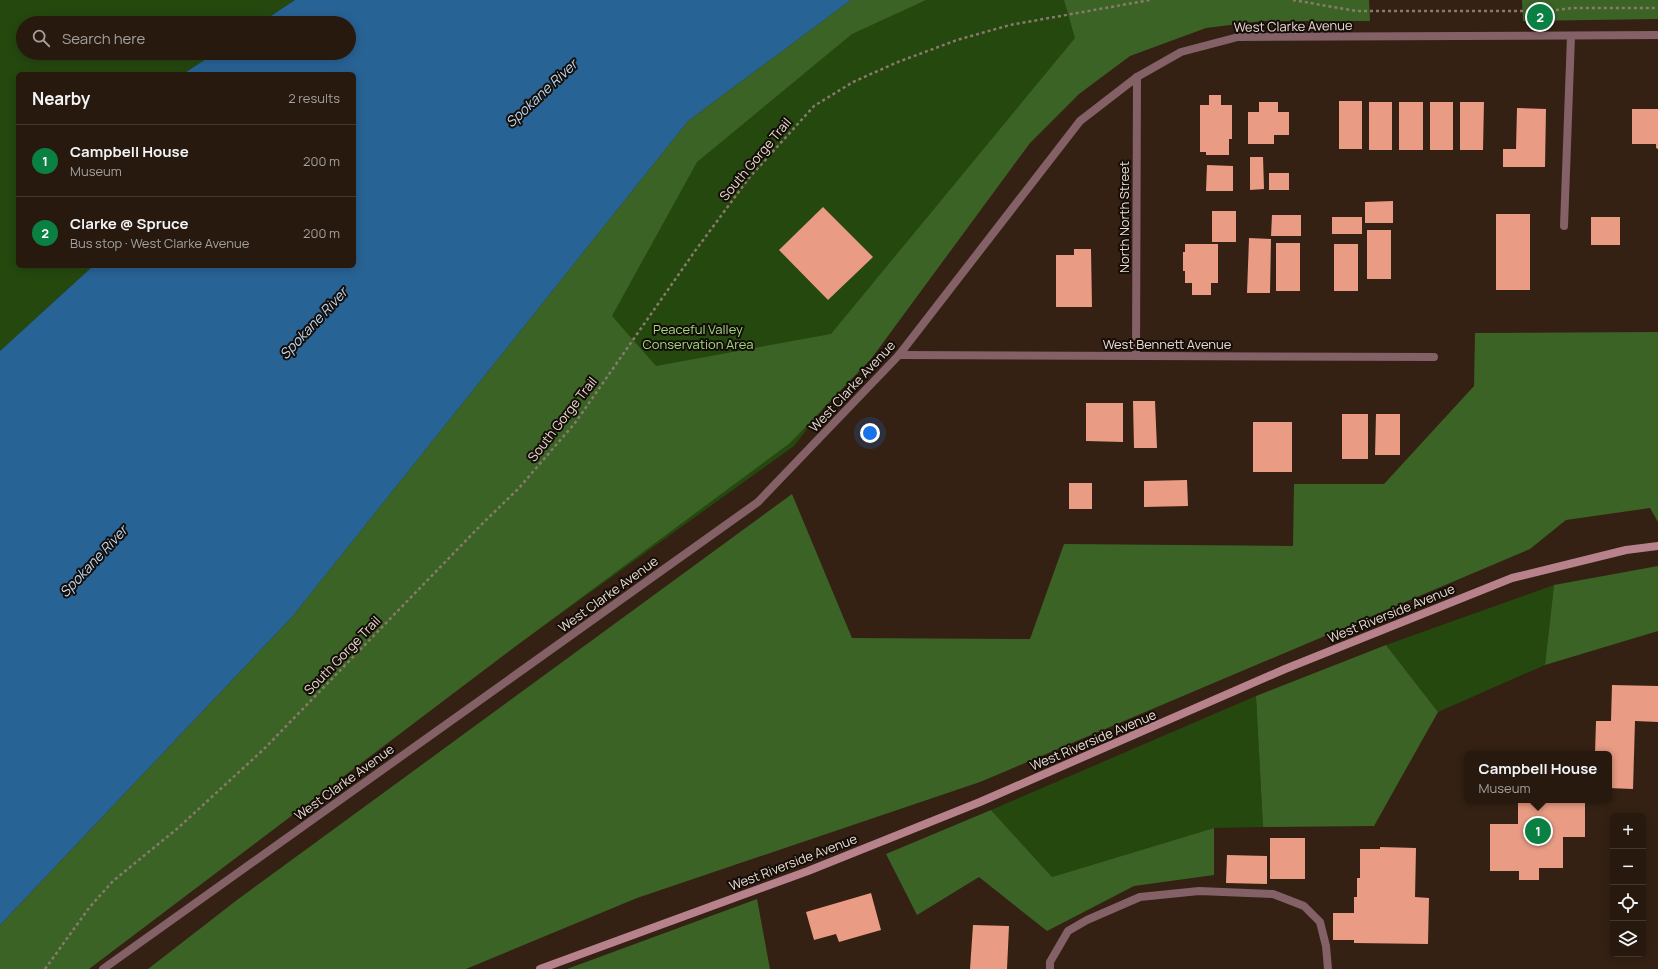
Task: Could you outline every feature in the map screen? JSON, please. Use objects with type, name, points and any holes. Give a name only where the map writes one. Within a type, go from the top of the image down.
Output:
[{"type":"main road","name":"West Riverside Avenue","points":[[540,969],[844,857],[980,802],[1285,669],[1512,578],[1626,550],[1658,546]]},
{"type":"street","name":"West Clarke Avenue","points":[[103,969],[758,502],[899,356],[1080,122],[1137,77],[1181,52],[1238,36],[1658,35]]},
{"type":"street","points":[[1564,226],[1571,36]]},
{"type":"street","name":"North North Street","points":[[1136,356],[1137,77]]},
{"type":"street","name":"West Bennett Avenue","points":[[899,356],[1434,357]]},
{"type":"street","points":[[1050,969],[1050,962],[1068,932],[1087,920],[1140,896],[1199,891],[1273,894],[1304,906],[1320,922],[1326,946],[1328,969]]},
{"type":"path","name":"South Gorge Trail","points":[[45,969],[89,908],[113,882],[178,828],[264,749],[480,526],[519,488],[575,423],[695,251],[749,178],[814,106],[853,82],[898,62],[957,40],[1010,25],[1150,0]]},
{"type":"path","points":[[1293,0],[1356,11],[1391,12],[1548,11],[1573,8],[1658,8]]},
{"type":"green space","points":[[0,0],[295,0],[271,16],[16,16],[16,60],[204,60],[186,72],[16,72],[16,268],[91,268],[0,351]]},
{"type":"green space","name":"Peaceful Valley Conservation Area","points":[[851,0],[1368,0],[1191,20],[1105,61],[1036,132],[794,446],[524,640],[292,617],[688,121]]},
{"type":"green space","name":"Peaceful Valley Conservation Area","points":[[851,0],[926,0],[852,34],[697,162],[612,316],[656,366],[831,334],[1075,38],[1064,0],[1369,0],[1370,21],[1263,21],[1206,28],[1130,56],[1079,94],[1030,143],[871,359],[790,443],[520,643],[89,969],[0,969],[0,925],[292,617],[688,121]]},
{"type":"green space","points":[[1522,0],[1658,0],[1658,19],[1523,21]]},
{"type":"green space","points":[[1658,332],[1658,522],[1650,508],[1566,520],[1530,549],[980,782],[637,898],[466,969],[148,969],[237,900],[792,494],[852,638],[1030,639],[1064,544],[1293,546],[1294,484],[1384,484],[1474,386],[1475,333]]},
{"type":"green space","points":[[1658,566],[1658,631],[1545,665],[1554,585]]},
{"type":"green space","points":[[1554,585],[1545,665],[1438,712],[1386,645]]},
{"type":"green space","points":[[1386,645],[1438,712],[1374,826],[1263,827],[1256,696]]},
{"type":"green space","points":[[1256,696],[1263,827],[1214,828],[1052,877],[991,810]]},
{"type":"green space","points":[[991,810],[1052,877],[1214,828],[1214,875],[1134,886],[1047,931],[979,877],[917,915],[886,854]]},
{"type":"green space","points":[[757,899],[770,969],[567,969]]},
{"type":"water","name":"Spokane River","points":[[295,0],[851,0],[688,121],[292,617],[0,925],[0,351],[91,268],[356,268],[356,72],[186,72],[204,60],[356,60],[356,16],[271,16]]},
{"type":"building","points":[[1209,95],[1221,95],[1221,105],[1232,105],[1232,139],[1229,139],[1229,155],[1206,155],[1206,152],[1200,152],[1200,105],[1209,105]]},
{"type":"building","points":[[1339,101],[1362,101],[1362,149],[1339,149]]},
{"type":"building","points":[[1259,102],[1278,102],[1278,112],[1289,112],[1289,135],[1274,135],[1274,144],[1248,144],[1248,112],[1259,112]]},
{"type":"building","points":[[1369,102],[1392,102],[1392,150],[1369,150]]},
{"type":"building","points":[[1399,102],[1423,102],[1423,150],[1399,150]]},
{"type":"building","points":[[1430,102],[1453,102],[1453,150],[1430,150]]},
{"type":"building","points":[[1460,102],[1484,102],[1483,150],[1460,150]]},
{"type":"building","points":[[1517,108],[1546,109],[1545,167],[1503,167],[1503,149],[1516,149]]},
{"type":"building","points":[[1632,109],[1658,109],[1658,149],[1656,148],[1656,144],[1632,144]]},
{"type":"building","points":[[1250,157],[1263,157],[1264,189],[1250,190]]},
{"type":"building","points":[[1207,165],[1233,166],[1233,191],[1206,191]]},
{"type":"building","points":[[1269,173],[1289,173],[1289,190],[1269,190]]},
{"type":"building","points":[[1393,201],[1393,223],[1365,223],[1365,202]]},
{"type":"building","points":[[823,207],[873,257],[828,300],[779,250]]},
{"type":"building","points":[[1212,211],[1236,211],[1236,242],[1212,242]]},
{"type":"building","points":[[1496,214],[1530,214],[1530,290],[1496,290]]},
{"type":"building","points":[[1272,215],[1301,215],[1301,236],[1271,236]]},
{"type":"building","points":[[1332,217],[1362,217],[1362,234],[1332,234]]},
{"type":"building","points":[[1591,217],[1620,217],[1620,245],[1591,245]]},
{"type":"building","points":[[1367,230],[1391,230],[1391,279],[1367,279]]},
{"type":"building","points":[[1249,238],[1271,239],[1270,293],[1247,293]]},
{"type":"building","points":[[1276,243],[1300,243],[1300,291],[1276,291]]},
{"type":"building","points":[[1185,244],[1218,244],[1218,283],[1211,283],[1211,295],[1192,295],[1192,283],[1185,283],[1185,271],[1183,271],[1183,252],[1185,252]]},
{"type":"building","points":[[1334,244],[1358,244],[1358,291],[1334,291]]},
{"type":"building","points":[[1074,249],[1091,249],[1092,307],[1056,307],[1056,255],[1074,255]]},
{"type":"building","points":[[1133,401],[1155,401],[1157,448],[1134,448]]},
{"type":"building","points":[[1086,403],[1123,403],[1123,442],[1086,441]]},
{"type":"building","points":[[1342,414],[1368,414],[1368,459],[1342,459]]},
{"type":"building","points":[[1376,414],[1400,414],[1400,455],[1375,455]]},
{"type":"building","points":[[1253,422],[1292,422],[1292,472],[1253,472]]},
{"type":"building","points":[[1187,480],[1188,506],[1144,507],[1144,481]]},
{"type":"building","points":[[1069,483],[1092,483],[1092,509],[1069,509]]},
{"type":"building","points":[[1612,685],[1658,686],[1658,722],[1635,721],[1633,789],[1612,788],[1612,751],[1595,751],[1596,721],[1611,721]]},
{"type":"building","points":[[1518,803],[1585,803],[1585,837],[1563,837],[1563,868],[1539,868],[1539,880],[1519,880],[1519,871],[1490,871],[1490,824],[1518,824]]},
{"type":"building","points":[[1270,838],[1305,838],[1305,879],[1270,879]]},
{"type":"building","points":[[1380,847],[1416,848],[1415,897],[1429,898],[1428,944],[1354,943],[1354,940],[1333,940],[1333,913],[1354,913],[1354,897],[1357,897],[1357,878],[1360,878],[1360,849],[1380,849]]},
{"type":"building","points":[[1227,855],[1267,856],[1267,884],[1226,883]]},
{"type":"building","points":[[871,893],[881,930],[839,942],[836,934],[814,940],[806,912]]},
{"type":"building","points":[[973,925],[1009,926],[1007,969],[970,969]]},
{"type":"place","name":"Clarke @ Spruce","points":[[1540,17]]},
{"type":"place","name":"Campbell House","points":[[1538,831]]}]
